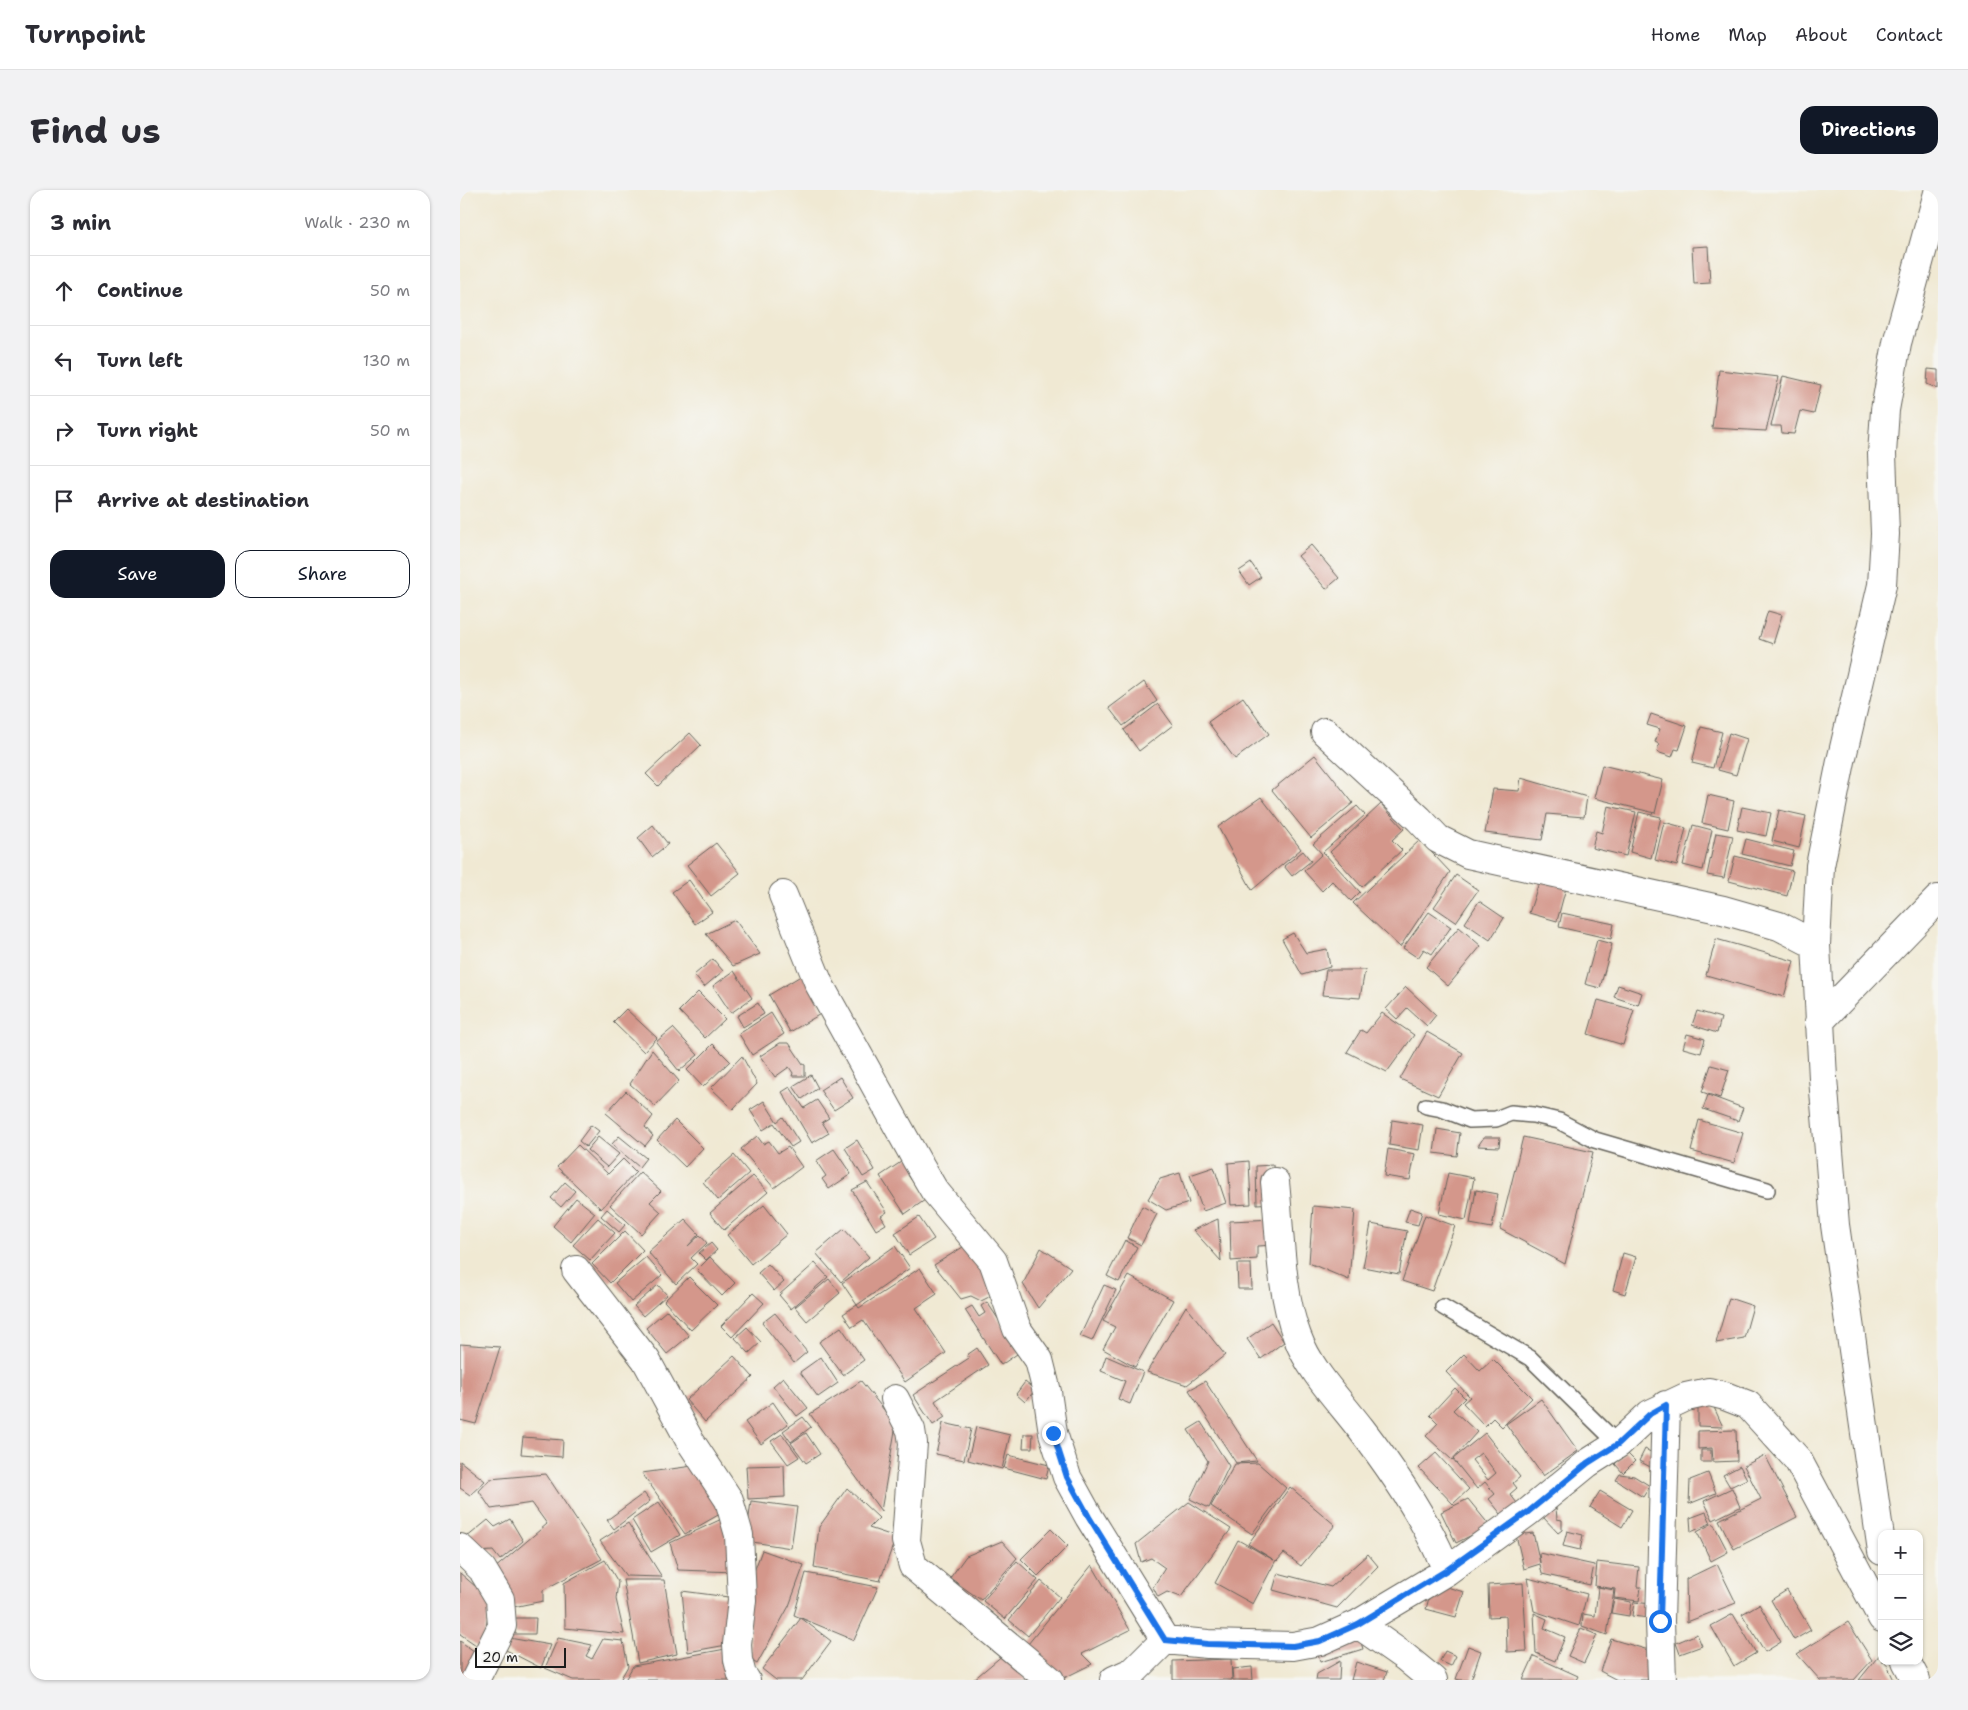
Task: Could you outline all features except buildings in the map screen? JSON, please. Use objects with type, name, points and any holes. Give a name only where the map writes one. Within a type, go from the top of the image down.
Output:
[{"type":"street","points":[[1879,1530],[1836,1225],[1819,1022],[1816,945],[1820,866],[1840,761],[1882,585],[1885,534],[1882,454],[1886,410],[1897,343],[1938,193]]},
{"type":"street","points":[[1326,732],[1438,839],[1468,854],[1723,910],[1779,926],[1816,945]]},
{"type":"street","points":[[783,895],[820,984],[917,1162],[934,1190],[993,1261],[1017,1329],[1039,1360],[1047,1392],[1053,1433],[1067,1477],[1089,1517],[1165,1640]]},
{"type":"street","points":[[1819,1022],[1938,899]]},
{"type":"street","points":[[1275,1182],[1287,1299],[1297,1336],[1314,1369],[1362,1430],[1402,1488],[1436,1543],[1447,1570]]},
{"type":"street","points":[[576,1270],[646,1360],[690,1441],[729,1500],[740,1535],[742,1600],[737,1644],[738,1660],[742,1675],[746,1680]]},
{"type":"street","points":[[1165,1640],[1208,1644],[1293,1646],[1320,1641],[1358,1624],[1447,1570],[1528,1512],[1588,1463],[1618,1444],[1650,1414],[1686,1397],[1708,1392],[1748,1404],[1798,1460],[1878,1610]]},
{"type":"street","points":[[896,1400],[911,1430],[913,1443],[906,1541],[913,1566],[1050,1680]]},
{"type":"street","points":[[1662,1680],[1660,1621],[1666,1405]]},
{"type":"street","points":[[460,1548],[482,1569],[500,1598],[502,1626],[475,1680]]},
{"type":"street","points":[[1358,1624],[1405,1657],[1433,1680]]},
{"type":"street","points":[[1128,1677],[1165,1640]]},
{"type":"street","points":[[1908,1665],[1916,1680]]},
{"type":"lane","points":[[1426,1106],[1442,1109],[1470,1120],[1496,1119],[1511,1114],[1534,1115],[1558,1121],[1595,1140],[1767,1190]]},
{"type":"lane","points":[[1443,1307],[1530,1358],[1618,1444]]},
{"type":"route","points":[[1053,1433],[1067,1477],[1089,1517],[1165,1640],[1208,1644],[1293,1646],[1320,1641],[1358,1624],[1447,1570],[1528,1512],[1588,1463],[1618,1444],[1650,1414],[1666,1405],[1660,1621]]}]
